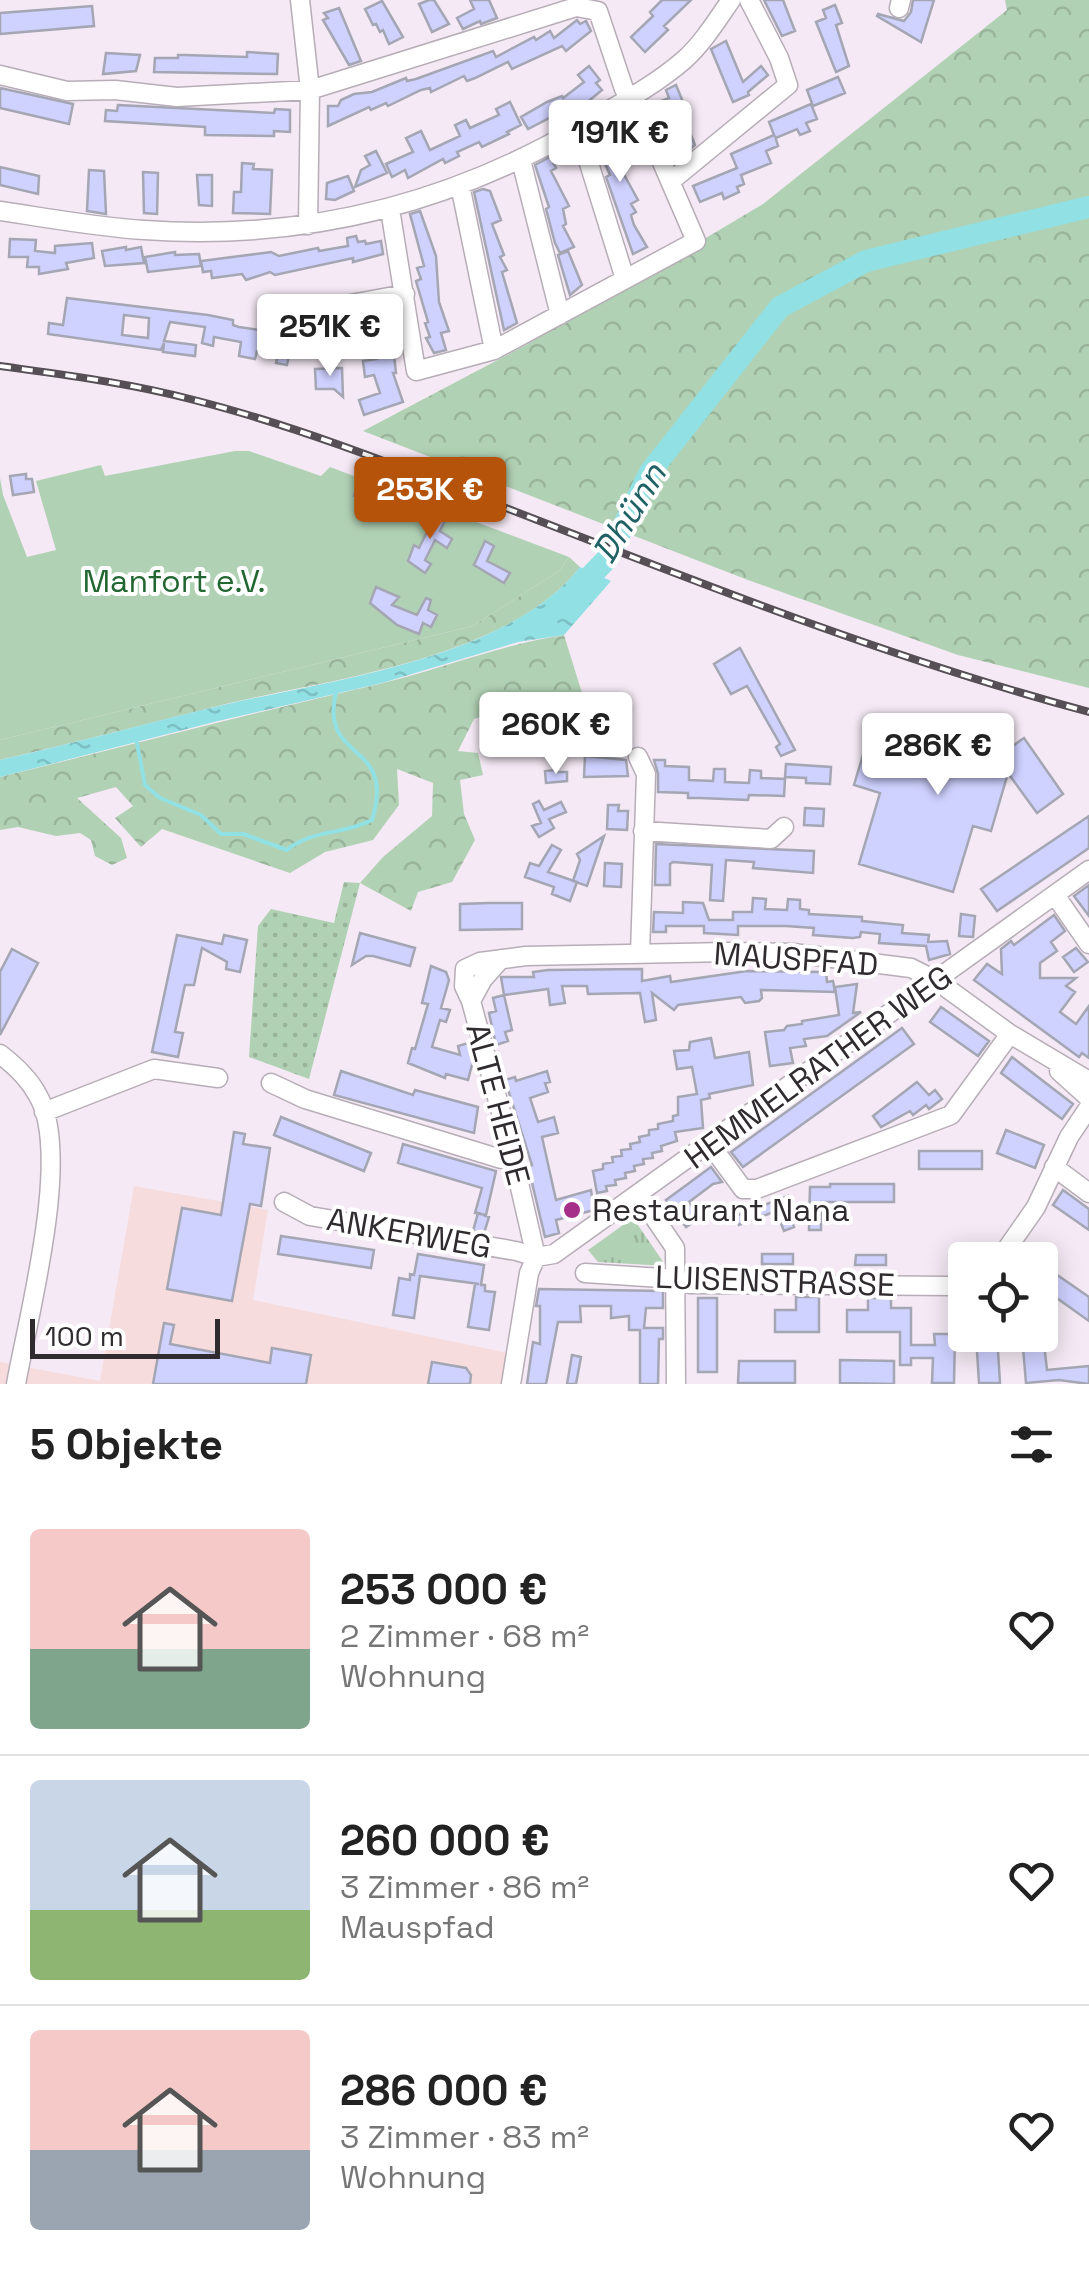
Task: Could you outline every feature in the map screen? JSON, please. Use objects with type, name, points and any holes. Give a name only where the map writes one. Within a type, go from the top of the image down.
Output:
[{"type":"street","points":[[300,0],[310,90],[308,225]]},
{"type":"street","points":[[0,210],[142,230],[212,232],[308,225],[390,209],[521,160],[629,98],[684,60],[731,0]]},
{"type":"street","points":[[671,181],[788,85],[779,58],[749,0]]},
{"type":"street","points":[[0,75],[67,91],[115,90],[176,97],[310,90],[576,7],[598,11],[629,98],[638,108],[696,241],[494,350],[416,372],[390,209]]},
{"type":"street","points":[[578,128],[624,280]]},
{"type":"street","points":[[521,160],[560,315]]},
{"type":"street","points":[[460,185],[494,350]]},
{"type":"street","points":[[280,317],[405,294]]},
{"type":"street","points":[[638,758],[646,774],[640,953]]},
{"type":"street","points":[[643,831],[771,839],[784,827]]},
{"type":"street","name":"HEMMELRATHER WEG","points":[[536,1258],[554,1254],[639,1195],[856,1034],[938,981],[1089,870]]},
{"type":"street","points":[[1054,896],[1089,944]]},
{"type":"street","name":"MAUSPFAD","points":[[501,959],[640,953],[810,955],[912,968],[938,981],[1044,1057],[1089,1081]]},
{"type":"street","name":"ALTE HEIDE","points":[[501,959],[483,979],[471,1001],[514,1157],[536,1258]]},
{"type":"street","points":[[710,1144],[743,1189],[757,1190],[951,1114],[1010,1034]]},
{"type":"street","points":[[0,1054],[38,1094],[53,1149],[16,1384]]},
{"type":"street","name":"MAUSPFAD","points":[[1044,1057],[1089,1098]]},
{"type":"street","points":[[44,1112],[154,1069],[218,1078]]},
{"type":"street","points":[[271,1083],[342,1111],[501,1159],[514,1157]]},
{"type":"street","points":[[1012,1242],[1036,1207],[1089,1107]]},
{"type":"street","points":[[1054,1167],[1089,1193]]},
{"type":"street","points":[[639,1195],[675,1248],[676,1384]]},
{"type":"street","name":"ANKERWEG","points":[[284,1202],[310,1216],[516,1250],[536,1258]]},
{"type":"street","points":[[511,1384],[529,1273],[536,1258]]},
{"type":"street","name":"LUISENSTRASSE","points":[[585,1273],[677,1278],[690,1284],[948,1286]]},
{"type":"shaded area","points":[[134,1186],[268,1210],[253,1300],[508,1353],[503,1384],[0,1384],[0,1362],[100,1381]]},
{"type":"green space","points":[[1005,0],[1089,0],[1089,688],[958,655],[748,580],[363,431],[526,345],[763,204],[1007,10]]},
{"type":"green space","name":"Manfort e.V.","points":[[249,451],[321,476],[330,467],[569,557],[559,571],[473,626],[0,740],[0,478],[27,557],[56,550],[36,481],[101,465],[105,476]]},
{"type":"green space","points":[[569,557],[580,567],[549,598],[511,623],[467,643],[370,673],[0,760],[0,740],[473,626],[559,571]]},
{"type":"green space","points":[[564,635],[586,706],[534,704],[516,727],[493,713],[474,719],[458,751],[478,753],[483,775],[460,780],[464,814],[475,840],[452,882],[418,892],[411,911],[360,883],[383,857],[432,816],[433,783],[397,769],[399,805],[373,840],[325,852],[290,873],[162,829],[141,847],[115,818],[133,806],[116,787],[77,798],[121,838],[127,858],[112,865],[95,856],[91,840],[80,833],[56,836],[18,827],[0,830],[0,777]]},
{"type":"green space","points":[[344,882],[360,883],[309,1079],[249,1057],[258,926],[271,909],[334,923]]},
{"type":"green space","points":[[633,1218],[666,1266],[598,1262],[588,1250]]},
{"type":"water","points":[[580,567],[611,581],[564,635],[518,642],[382,683],[0,777],[0,760],[365,674],[464,644],[549,598]]},
{"type":"building","points":[[434,0],[449,24],[432,32],[419,4]]},
{"type":"building","points":[[470,0],[489,0],[497,18],[463,29],[457,18],[474,9]]},
{"type":"building","points":[[662,0],[691,0],[645,52],[631,37],[653,16],[650,12]]},
{"type":"building","points":[[764,0],[783,0],[795,31],[782,36]]},
{"type":"building","points":[[913,0],[934,0],[921,42],[877,16],[904,21]]},
{"type":"building","points":[[382,1],[403,37],[389,44],[365,9]]},
{"type":"building","points":[[835,5],[842,23],[836,25],[849,66],[836,72],[816,22],[826,18],[823,10]]},
{"type":"building","points":[[92,6],[94,26],[0,34],[0,13]]},
{"type":"building","points":[[339,8],[361,61],[349,65],[323,20],[328,18],[324,13]]},
{"type":"building","points":[[577,20],[580,24],[586,21],[591,31],[566,51],[562,46],[512,69],[508,62],[467,81],[464,76],[431,92],[430,88],[421,90],[388,106],[386,103],[371,110],[369,107],[328,126],[328,106],[338,106],[354,94],[372,92],[406,78],[416,79],[493,51],[496,57],[550,31],[554,38]]},
{"type":"building","points":[[726,41],[743,82],[761,66],[768,75],[749,95],[733,102],[711,49]]},
{"type":"building","points":[[247,52],[278,54],[277,74],[154,72],[155,58],[247,57]]},
{"type":"building","points":[[106,53],[140,55],[136,71],[103,74]]},
{"type":"building","points":[[589,66],[600,80],[596,83],[602,90],[585,104],[582,101],[528,129],[521,117],[563,98],[584,82],[578,75]]},
{"type":"building","points":[[838,77],[845,93],[813,106],[807,90]]},
{"type":"building","points":[[676,85],[686,109],[681,111],[695,145],[689,150],[685,146],[678,149],[659,102],[669,98],[666,90]]},
{"type":"building","points":[[0,88],[73,104],[69,124],[0,108]]},
{"type":"building","points":[[510,102],[521,125],[509,134],[482,147],[479,142],[457,152],[459,156],[445,163],[443,159],[408,178],[405,170],[392,177],[386,164],[413,152],[406,138],[421,131],[430,150],[460,136],[455,125],[466,120],[470,128],[499,115],[496,109]]},
{"type":"building","points":[[811,104],[817,119],[806,123],[810,131],[800,135],[797,129],[775,136],[778,146],[766,151],[771,163],[741,175],[744,184],[737,187],[739,192],[724,199],[722,193],[700,202],[693,186],[737,168],[731,154],[774,135],[769,122]]},
{"type":"building","points":[[118,105],[274,113],[275,109],[290,110],[290,132],[274,131],[274,136],[205,135],[205,127],[105,121],[106,110],[117,111]]},
{"type":"building","points":[[610,124],[625,155],[616,160],[638,200],[631,204],[636,212],[631,215],[634,225],[647,247],[633,254],[606,177],[610,175],[595,142],[600,139],[596,132]]},
{"type":"building","points":[[376,151],[387,173],[355,187],[361,170],[370,165],[365,156]]},
{"type":"building","points":[[550,157],[556,168],[551,171],[569,206],[563,209],[563,226],[574,247],[560,253],[535,165]]},
{"type":"building","points":[[242,163],[254,164],[253,169],[272,170],[270,214],[233,213],[234,192],[241,192]]},
{"type":"building","points":[[0,167],[39,176],[38,194],[0,185]]},
{"type":"building","points":[[89,170],[104,171],[106,214],[87,211]]},
{"type":"building","points":[[143,172],[158,173],[157,214],[144,213]]},
{"type":"building","points":[[197,175],[212,175],[212,206],[199,205]]},
{"type":"building","points":[[348,176],[354,191],[335,200],[326,199],[327,183]]},
{"type":"building","points":[[490,191],[501,220],[492,224],[504,255],[500,257],[507,270],[502,272],[517,323],[504,330],[474,192]]},
{"type":"building","points":[[420,211],[436,256],[439,302],[449,331],[441,333],[446,350],[434,353],[426,338],[430,337],[425,323],[428,322],[416,281],[421,279],[417,268],[424,266],[410,214]]},
{"type":"building","points":[[356,236],[358,242],[366,244],[381,241],[383,254],[275,275],[270,272],[246,280],[242,274],[212,278],[211,271],[203,272],[201,261],[271,252],[279,256],[318,248],[319,251],[348,246],[347,238]]},
{"type":"building","points":[[10,239],[36,240],[35,251],[55,253],[55,246],[92,243],[94,258],[66,263],[68,269],[39,274],[39,267],[27,267],[28,257],[9,257]]},
{"type":"building","points":[[141,247],[144,263],[105,266],[102,251]]},
{"type":"building","points":[[568,251],[582,285],[570,295],[558,255]]},
{"type":"building","points":[[175,252],[199,254],[201,266],[148,272],[145,257]]},
{"type":"building","points":[[67,298],[208,315],[233,320],[233,325],[239,327],[309,337],[305,354],[290,351],[287,365],[276,363],[278,355],[257,351],[255,359],[239,356],[241,342],[214,337],[213,346],[202,343],[205,327],[170,322],[164,341],[196,345],[195,356],[163,352],[164,343],[161,350],[48,334],[49,323],[63,325]],"holes":[[[124,315],[149,318],[148,338],[122,335]]]},
{"type":"building","points":[[391,309],[396,346],[393,373],[403,402],[364,415],[359,400],[380,393],[374,375],[365,377],[363,361],[377,359],[371,313]]},
{"type":"building","points":[[350,317],[350,332],[328,333],[327,321]]},
{"type":"building","points":[[342,368],[343,397],[334,389],[316,389],[315,369]]},
{"type":"building","points":[[26,474],[26,479],[32,479],[34,492],[13,495],[10,476]]},
{"type":"building","points":[[357,486],[390,498],[387,507],[354,496]]},
{"type":"building","points":[[438,510],[448,514],[440,531],[452,539],[447,548],[435,540],[425,560],[431,564],[425,573],[408,561]]},
{"type":"building","points":[[485,541],[494,546],[487,561],[510,573],[504,583],[474,565]]},
{"type":"building","points":[[376,587],[399,597],[392,605],[417,615],[426,598],[431,600],[428,610],[437,615],[431,627],[423,623],[419,634],[397,625],[370,603]]},
{"type":"building","points":[[740,648],[795,750],[781,756],[776,747],[780,744],[747,686],[731,694],[714,664]]},
{"type":"building","points":[[875,715],[993,750],[994,746],[1007,750],[1024,738],[1063,794],[1037,813],[1008,773],[991,831],[973,826],[953,892],[859,864],[880,793],[854,785]]},
{"type":"building","points":[[585,756],[626,760],[628,776],[584,777]]},
{"type":"building","points":[[654,760],[665,760],[665,766],[689,767],[689,780],[713,781],[714,769],[725,769],[725,782],[749,783],[750,770],[761,771],[761,778],[785,779],[784,796],[749,795],[748,800],[688,798],[688,793],[658,792]]},
{"type":"building","points":[[786,764],[831,767],[830,784],[785,777]]},
{"type":"building","points":[[545,771],[567,772],[567,781],[546,783]]},
{"type":"building","points":[[539,801],[544,810],[561,802],[566,812],[549,819],[554,828],[539,837],[532,826],[541,823],[533,804]]},
{"type":"building","points":[[608,805],[619,805],[618,811],[628,811],[627,830],[607,829]]},
{"type":"building","points":[[805,808],[824,809],[823,826],[804,825]]},
{"type":"building","points":[[1089,816],[1089,848],[997,911],[981,889]]},
{"type":"building","points":[[604,836],[587,886],[573,881],[580,860],[577,854]]},
{"type":"building","points":[[656,844],[814,851],[813,873],[753,868],[754,862],[726,860],[723,901],[710,900],[712,865],[673,862],[670,885],[655,885]]},
{"type":"building","points":[[552,845],[561,850],[548,872],[577,882],[570,901],[552,894],[554,887],[525,877],[530,863],[539,866]]},
{"type":"building","points":[[605,863],[622,864],[621,887],[604,886]]},
{"type":"building","points":[[1089,885],[1089,916],[1074,896]]},
{"type":"building","points":[[753,898],[766,899],[765,909],[787,910],[788,899],[800,900],[800,909],[809,910],[809,914],[862,917],[862,921],[903,925],[902,933],[929,935],[928,942],[947,941],[950,954],[929,960],[926,946],[879,943],[880,934],[861,932],[860,937],[853,938],[813,935],[814,928],[738,926],[738,935],[704,933],[704,926],[666,926],[666,932],[653,932],[654,912],[683,913],[683,902],[703,903],[709,920],[733,920],[733,912],[752,912]]},
{"type":"building","points":[[522,903],[522,929],[460,930],[460,904]]},
{"type":"building","points":[[961,914],[975,916],[973,937],[959,936]]},
{"type":"building","points":[[1054,915],[1065,931],[1051,942],[1057,951],[1040,963],[1040,978],[1076,978],[1066,986],[1075,992],[1060,1012],[1076,1024],[1089,1006],[1089,1058],[1082,1053],[1079,1057],[974,980],[987,964],[1002,974],[1001,949],[1011,941],[1014,945]]},
{"type":"building","points":[[360,933],[415,948],[410,966],[373,956],[352,965]]},
{"type":"building","points":[[177,935],[222,944],[224,935],[247,940],[240,972],[226,969],[227,962],[202,948],[194,985],[185,985],[175,1032],[183,1033],[178,1057],[152,1052]]},
{"type":"building","points":[[1076,948],[1088,962],[1074,972],[1063,957]]},
{"type":"building","points":[[12,949],[38,963],[0,1035],[0,972]]},
{"type":"building","points":[[431,966],[446,972],[449,980],[441,1008],[450,1010],[446,1022],[440,1020],[432,1047],[460,1055],[458,1046],[468,1043],[473,1061],[468,1080],[446,1074],[445,1078],[408,1063],[428,1004],[422,1003]]},
{"type":"building","points":[[642,969],[642,981],[670,976],[671,982],[747,971],[826,972],[827,982],[833,981],[835,992],[761,990],[759,1001],[745,1003],[741,997],[678,1005],[674,1010],[652,993],[656,1020],[645,1022],[640,993],[588,994],[587,986],[562,986],[565,1003],[550,1005],[548,989],[504,995],[501,977],[534,977],[533,972],[548,970]]},
{"type":"building","points":[[857,984],[853,1013],[861,1012],[827,1036],[804,1039],[806,1046],[790,1048],[793,1063],[770,1066],[765,1032],[839,1015],[835,987]]},
{"type":"building","points":[[504,995],[512,1030],[505,1032],[508,1041],[496,1045],[489,1013],[496,1011],[493,998]]},
{"type":"building","points":[[941,1007],[989,1041],[978,1056],[930,1022]]},
{"type":"building","points":[[902,1028],[914,1044],[743,1167],[731,1152]]},
{"type":"building","points":[[711,1038],[715,1058],[749,1052],[753,1085],[709,1094],[710,1098],[701,1100],[703,1128],[675,1132],[677,1141],[661,1146],[662,1151],[652,1153],[653,1158],[643,1159],[644,1164],[634,1166],[635,1171],[625,1173],[626,1178],[615,1180],[616,1185],[597,1193],[593,1171],[613,1162],[612,1157],[622,1156],[621,1150],[631,1149],[630,1144],[640,1142],[639,1137],[658,1129],[658,1124],[673,1121],[673,1116],[678,1115],[678,1097],[697,1094],[692,1067],[677,1069],[674,1051],[689,1050],[690,1042]]},
{"type":"building","points":[[1012,1057],[1073,1104],[1062,1119],[1001,1073]]},
{"type":"building","points":[[341,1071],[413,1095],[415,1090],[478,1107],[474,1133],[334,1095]]},
{"type":"building","points":[[547,1071],[548,1092],[530,1098],[538,1122],[554,1117],[558,1133],[542,1137],[556,1200],[591,1190],[594,1210],[556,1220],[559,1233],[545,1237],[528,1166],[532,1165],[505,1080],[515,1077],[516,1081]]},
{"type":"building","points":[[917,1082],[929,1095],[935,1090],[942,1099],[929,1109],[926,1105],[913,1115],[910,1111],[881,1127],[873,1116]]},
{"type":"building","points":[[281,1117],[371,1153],[364,1171],[274,1135]]},
{"type":"building","points":[[1006,1130],[1044,1145],[1035,1168],[997,1153]]},
{"type":"building","points":[[234,1132],[245,1134],[243,1144],[270,1148],[261,1206],[250,1204],[232,1301],[167,1289],[182,1208],[221,1215]]},
{"type":"building","points":[[403,1144],[496,1171],[486,1215],[475,1213],[482,1188],[398,1163]]},
{"type":"building","points":[[919,1151],[982,1151],[982,1169],[919,1169]]},
{"type":"building","points":[[711,1167],[722,1182],[689,1202],[700,1218],[686,1227],[666,1200]]},
{"type":"building","points":[[894,1184],[894,1202],[821,1202],[821,1230],[809,1230],[810,1187]]},
{"type":"building","points":[[1063,1190],[1089,1209],[1089,1230],[1053,1205]]},
{"type":"building","points":[[788,1196],[791,1205],[786,1207],[794,1227],[784,1231],[776,1211],[739,1225],[735,1216]]},
{"type":"building","points":[[478,1213],[489,1217],[484,1233],[473,1231]]},
{"type":"building","points":[[281,1236],[374,1250],[371,1268],[278,1254]]},
{"type":"building","points":[[418,1254],[484,1265],[481,1285],[485,1285],[485,1291],[495,1292],[489,1330],[468,1327],[475,1284],[479,1284],[420,1276],[414,1318],[393,1315],[399,1278],[410,1280],[410,1274],[414,1275]]},
{"type":"building","points":[[762,1254],[793,1254],[793,1264],[762,1264]]},
{"type":"building","points":[[856,1255],[886,1255],[886,1265],[855,1265]]},
{"type":"building","points":[[1058,1275],[1089,1297],[1089,1321],[1058,1299]]},
{"type":"building","points":[[539,1289],[663,1291],[663,1308],[646,1308],[644,1328],[663,1328],[663,1339],[659,1339],[658,1384],[640,1384],[640,1330],[629,1330],[629,1316],[611,1318],[611,1306],[580,1306],[581,1322],[558,1322],[546,1384],[527,1384],[533,1342],[540,1344],[540,1306],[536,1306]]},
{"type":"building","points":[[796,1297],[819,1297],[819,1332],[775,1332],[775,1310],[796,1310]]},
{"type":"building","points":[[698,1298],[717,1298],[717,1372],[698,1372]]},
{"type":"building","points":[[868,1298],[891,1298],[891,1308],[911,1308],[911,1345],[935,1345],[934,1334],[948,1334],[948,1352],[955,1352],[954,1383],[932,1383],[933,1358],[911,1358],[911,1365],[900,1365],[900,1332],[847,1332],[847,1310],[868,1310]]},
{"type":"building","points":[[164,1323],[174,1325],[170,1344],[270,1363],[272,1348],[311,1355],[306,1384],[153,1384]]},
{"type":"building","points":[[977,1352],[998,1352],[1000,1383],[979,1383]]},
{"type":"building","points":[[1023,1352],[1045,1352],[1047,1370],[1089,1366],[1089,1384],[1059,1380],[1026,1383]]},
{"type":"building","points":[[572,1355],[581,1357],[576,1384],[567,1384]]},
{"type":"building","points":[[840,1360],[894,1361],[894,1384],[840,1383]]},
{"type":"building","points":[[739,1361],[795,1361],[795,1383],[738,1383]]},
{"type":"building","points":[[432,1362],[466,1368],[471,1375],[470,1384],[428,1384]]},
{"type":"waterway","name":"Dhünn","points":[[574,593],[607,559],[650,472],[780,307],[866,261],[1089,207]]},
{"type":"waterway","points":[[136,738],[145,785],[160,798],[201,815],[221,834],[243,834],[287,850],[307,839],[372,820],[377,794],[375,776],[338,731],[334,715],[336,691]]},
{"type":"railway","points":[[0,366],[146,389],[282,425],[811,624],[1089,712]]},
{"type":"place","name":"Restaurant Nana","points":[[572,1210]]}]
